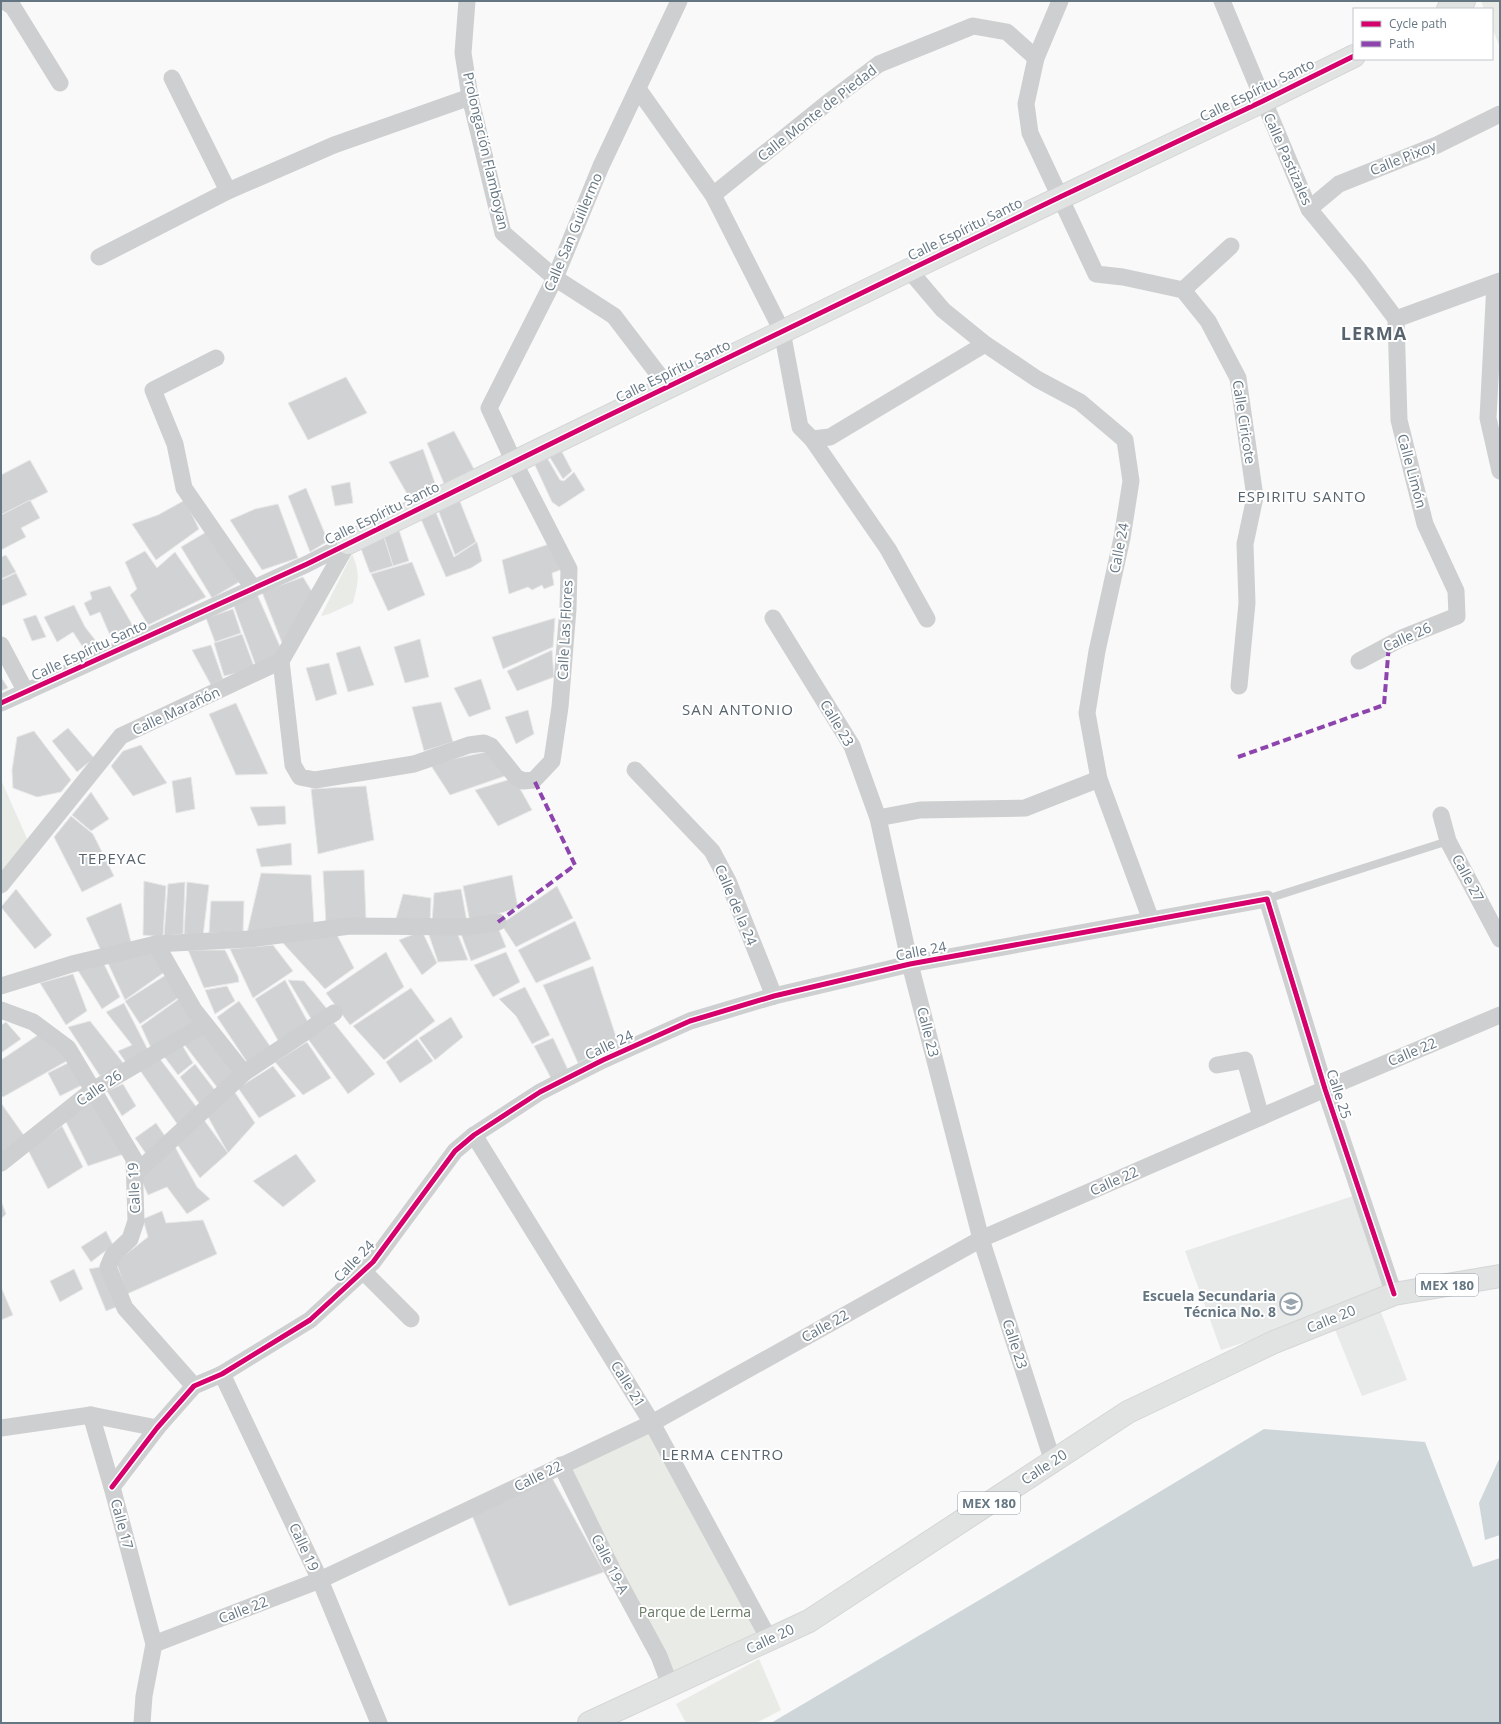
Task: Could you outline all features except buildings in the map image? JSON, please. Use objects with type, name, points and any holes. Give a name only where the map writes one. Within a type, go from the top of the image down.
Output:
[{"type":"street","name":"Prolongación Flamboyan","points":[[467,1],[464,53],[470,97],[503,233],[555,278],[614,316],[668,387]]},
{"type":"street","name":"Calle San Guillermo","points":[[514,462],[489,408],[555,278],[601,166],[679,1]]},
{"type":"street","points":[[1060,1],[1036,58],[1026,104],[1030,133],[1096,274],[1123,277],[1183,290],[1231,246]]},
{"type":"street","name":"Calle Pastizales","points":[[1222,1],[1309,209],[1360,271],[1396,319]]},
{"type":"street","points":[[1450,8],[1464,1]]},
{"type":"street","points":[[11,3],[60,83]]},
{"type":"street","name":"Calle Monte de Piedad","points":[[713,195],[826,104],[879,64],[973,26],[1007,32],[1036,58]]},
{"type":"street","name":"Calle Espíritu Santo","points":[[1,703],[348,543],[1060,196],[1263,101],[1353,56]]},
{"type":"street","points":[[172,78],[228,191]]},
{"type":"street","points":[[638,89],[713,195],[782,331],[800,427],[812,439],[888,549],[927,619]]},
{"type":"street","points":[[100,257],[228,191],[334,145],[470,97]]},
{"type":"street","name":"Calle Pixoy","points":[[1309,209],[1339,184],[1437,145],[1500,114]]},
{"type":"street","name":"Calle 24","points":[[909,270],[943,310],[985,344],[1037,379],[1080,402],[1125,440],[1131,481],[1122,538],[1097,651],[1087,713],[1099,779],[1151,920]]},
{"type":"street","points":[[1396,319],[1498,282],[1488,418],[1500,471]]},
{"type":"street","name":"Calle Ciricote","points":[[1183,290],[1208,321],[1238,378],[1255,497],[1245,544],[1247,603],[1238,686]]},
{"type":"street","name":"Calle Limón","points":[[1396,319],[1399,420],[1425,524],[1456,591],[1457,616]]},
{"type":"street","points":[[812,439],[830,437],[985,344]]},
{"type":"street","points":[[216,358],[153,390],[175,444],[184,488],[253,588]]},
{"type":"street","name":"Calle Las Flores","points":[[281,661],[293,766],[300,777],[315,780],[414,764],[469,745],[484,743],[491,746],[516,777],[523,781],[534,780],[552,761],[560,707],[568,608],[569,569],[514,462]]},
{"type":"street","points":[[281,661],[348,543]]},
{"type":"street","name":"Calle 26","points":[[1359,661],[1402,638],[1457,616]]},
{"type":"street","name":"Calle 23","points":[[773,618],[852,746],[878,818],[910,964],[981,1239],[1053,1462]]},
{"type":"street","points":[[1,645],[26,692]]},
{"type":"street","name":"Calle Marañón","points":[[1,885],[121,736],[281,661]]},
{"type":"street","name":"Calle de la 24","points":[[634,770],[712,851],[728,881],[774,996]]},
{"type":"street","points":[[878,818],[920,810],[1025,808],[1099,779]]},
{"type":"street","name":"Calle 27","points":[[1441,815],[1448,841],[1500,939]]},
{"type":"street","name":"Calle 24","points":[[112,1487],[157,1428],[194,1386],[222,1374],[310,1320],[373,1262],[455,1152],[474,1135],[540,1092],[603,1060],[690,1021],[774,996],[910,964],[1267,899]]},
{"type":"street","name":"Calle 25","points":[[1267,899],[1325,1089],[1394,1294]]},
{"type":"street","points":[[1,986],[72,964],[156,944],[249,939],[350,926],[466,927],[498,922]]},
{"type":"street","points":[[156,944],[194,1010],[244,1073]]},
{"type":"street","name":"Calle 19","points":[[1,1010],[33,1022],[68,1048],[134,1159],[136,1173],[136,1221],[130,1239],[113,1255],[108,1267],[125,1308],[194,1386]]},
{"type":"street","points":[[136,1173],[244,1073],[334,1013]]},
{"type":"street","name":"Calle 22","points":[[154,1644],[320,1580],[652,1423],[981,1239],[1325,1089],[1500,1015]]},
{"type":"street","name":"Calle 26","points":[[1,1163],[92,1090],[205,1024]]},
{"type":"street","points":[[1217,1065],[1245,1060],[1261,1117]]},
{"type":"street","name":"Calle 21","points":[[474,1135],[652,1423],[769,1639]]},
{"type":"street","points":[[364,1271],[411,1319]]},
{"type":"street","name":"Calle 20","points":[[589,1723],[809,1621],[1128,1412],[1274,1342],[1394,1294],[1500,1276]]},
{"type":"street","name":"Calle 19","points":[[222,1374],[320,1580],[379,1723]]},
{"type":"street","points":[[1,1428],[90,1415],[157,1428]]},
{"type":"street","name":"Calle 17","points":[[90,1415],[112,1487],[154,1644],[144,1696],[142,1723]]},
{"type":"street","name":"Calle 19-A","points":[[561,1465],[612,1569],[659,1656],[670,1685]]},
{"type":"lane","points":[[1267,899],[1448,841]]},
{"type":"shaded area","name":"Escuela Secundaria Técnica No. 8","points":[[1356,1195],[1390,1287],[1374,1294],[1407,1380],[1362,1396],[1329,1315],[1221,1350],[1185,1251]]},
{"type":"shaded area","points":[[1264,1429],[1425,1442],[1473,1567],[1500,1558],[1500,1723],[771,1723],[998,1589]]},
{"type":"shaded area","points":[[1500,1457],[1500,1535],[1485,1540],[1479,1503]]},
{"type":"green space","points":[[1481,1],[1500,1],[1500,47],[1493,30],[1493,8],[1484,8]]},
{"type":"green space","points":[[352,554],[358,573],[353,603],[321,616]]},
{"type":"green space","points":[[1,780],[29,843],[1,878]]},
{"type":"green space","name":"Parque de Lerma","points":[[652,1423],[769,1639],[670,1685],[561,1465]]},
{"type":"green space","points":[[759,1659],[781,1710],[756,1723],[686,1723],[676,1704]]},
{"type":"marked path","points":[[1238,757],[1384,705],[1389,644]]},
{"type":"marked path","points":[[498,922],[575,865],[534,780]]},
{"type":"cycle path","points":[[1,703],[307,564],[595,422],[1353,56]]},
{"type":"cycle path","points":[[112,1487],[157,1428],[194,1386],[222,1374],[310,1320],[373,1262],[455,1151],[474,1135],[540,1092],[603,1060],[690,1021],[774,996],[910,964],[1267,899],[1325,1089],[1394,1294]]},
{"type":"place","name":"Escuela Secundaria Técnica No. 8","points":[[1291,1304]]},
{"type":"district","name":"LERMA","points":[[1374,334]]},
{"type":"district","name":"ESPIRITU SANTO","points":[[1302,497]]},
{"type":"district","name":"SAN ANTONIO","points":[[738,710]]},
{"type":"district","name":"TEPEYAC","points":[[113,859]]},
{"type":"district","name":"LERMA CENTRO","points":[[723,1455]]}]
